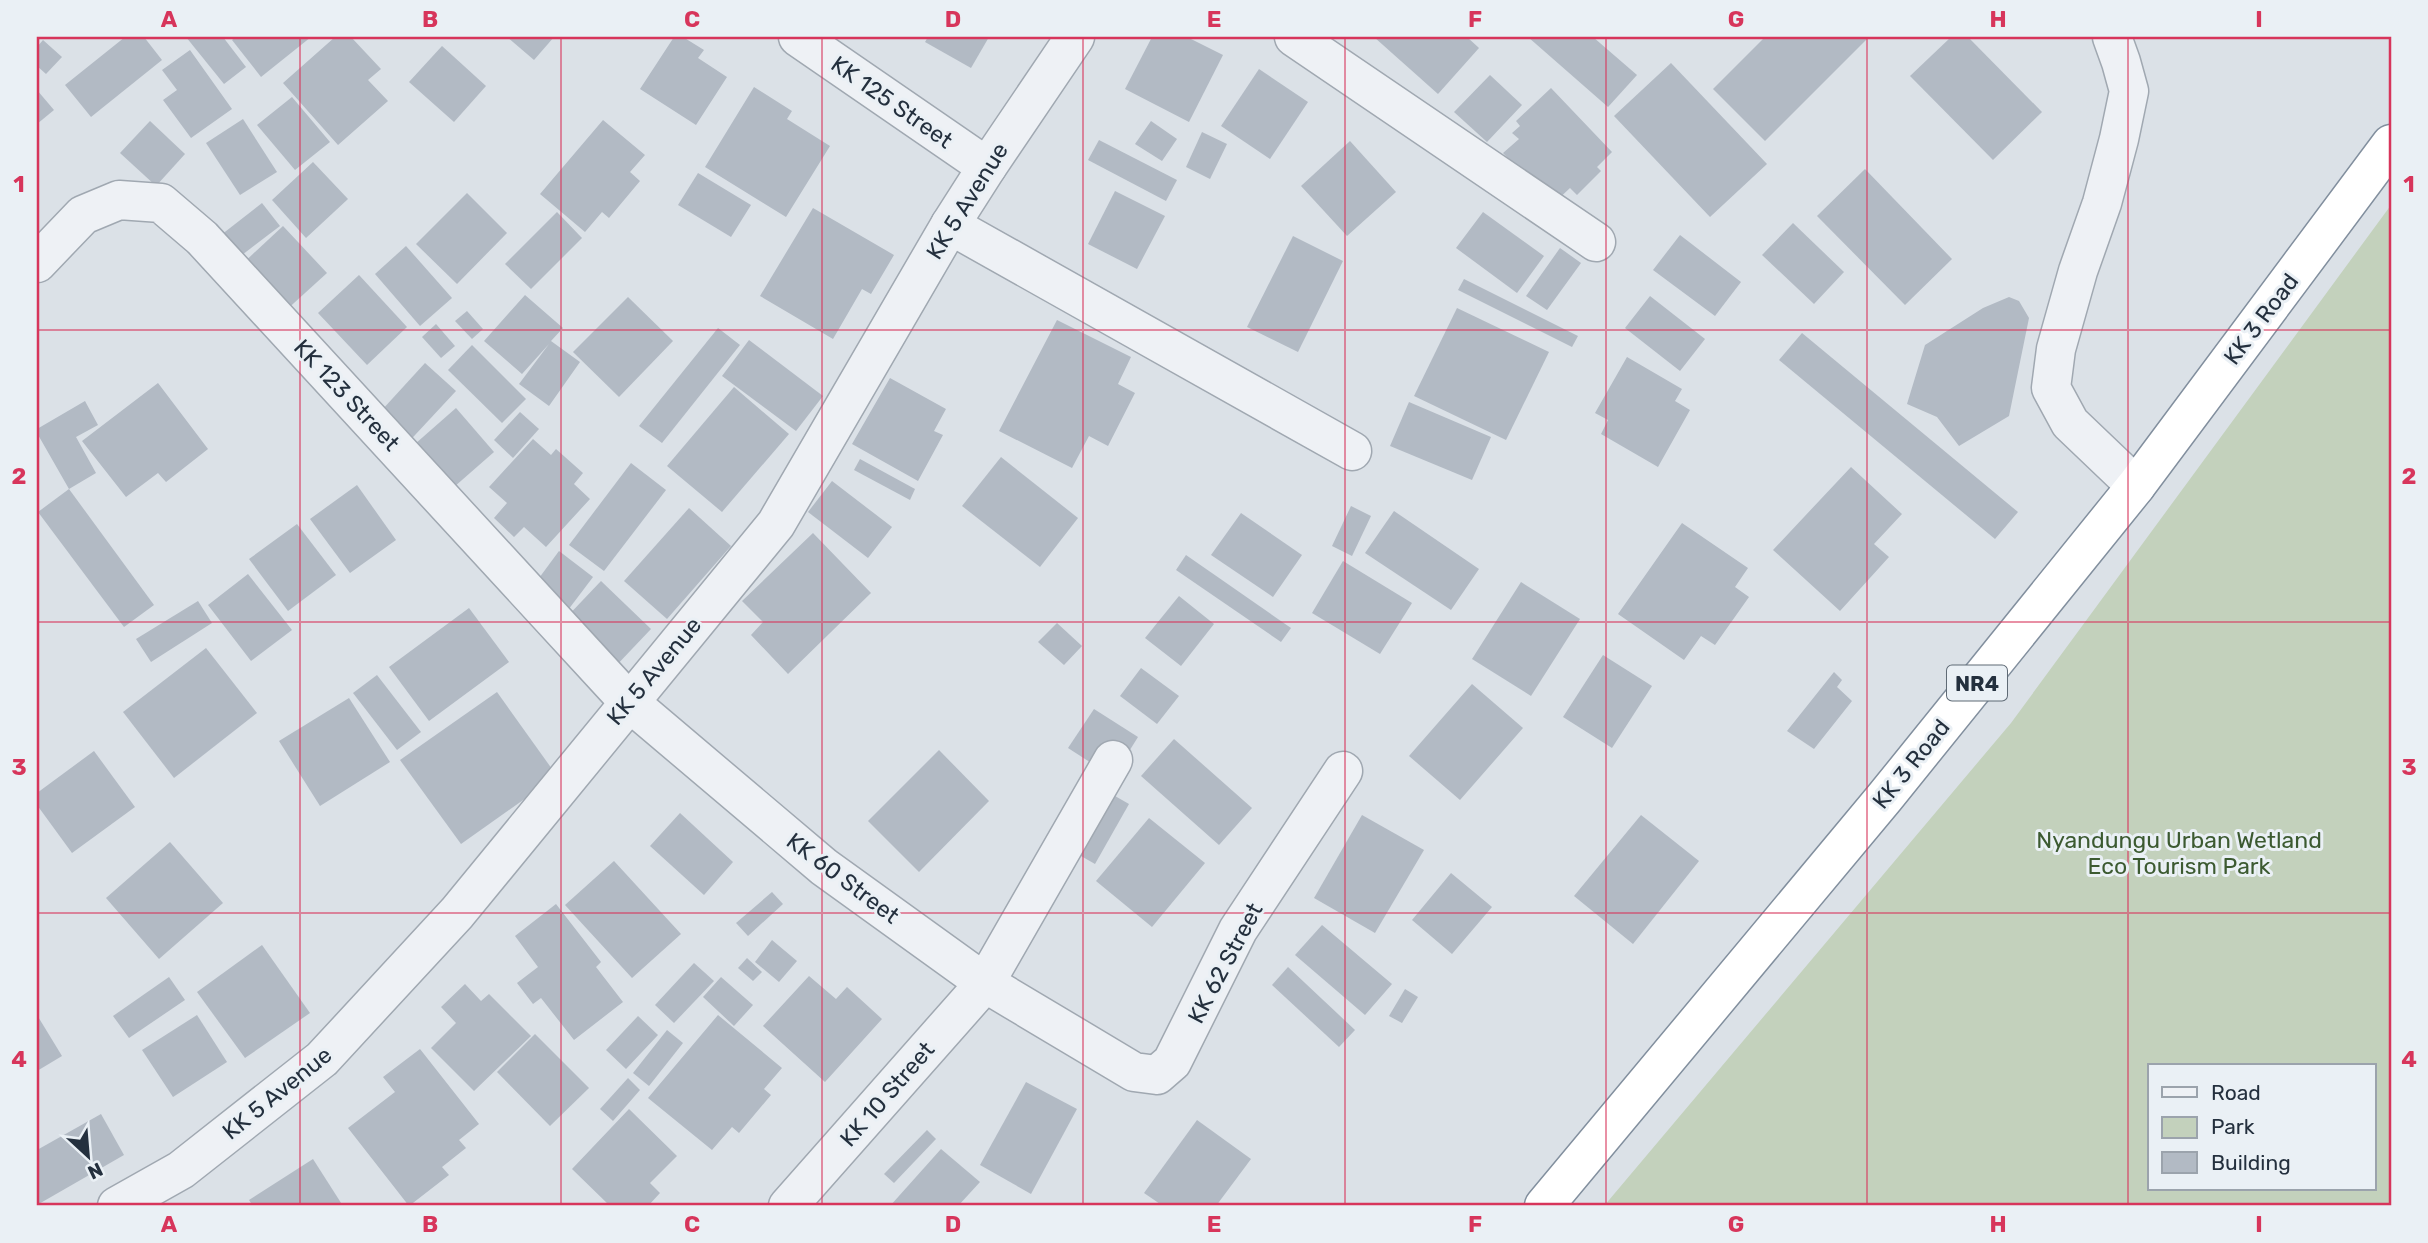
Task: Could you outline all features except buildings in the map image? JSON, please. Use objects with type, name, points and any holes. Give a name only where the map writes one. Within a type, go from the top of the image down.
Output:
[{"type":"highway","name":"KK 3 Road","points":[[1544,1206],[1885,797],[2136,486],[2391,144]]},
{"type":"street","name":"KK 125 Street","points":[[798,37],[987,167]]},
{"type":"street","name":"KK 5 Avenue","points":[[117,1206],[181,1170],[322,1059],[457,913],[628,701],[776,524],[950,225],[1075,37]]},
{"type":"street","points":[[1294,37],[1596,242]]},
{"type":"street","points":[[2112,37],[2129,91],[2102,203],[2078,271],[2056,349],[2051,388],[2070,423],[2136,486]]},
{"type":"street","name":"KK 123 Street","points":[[37,263],[83,215],[119,200],[160,203],[202,238],[628,701]]},
{"type":"street","points":[[950,225],[1352,451]]},
{"type":"street","name":"KK 60 Street","points":[[628,701],[824,867],[985,983],[1073,1035]]},
{"type":"street","name":"KK 10 Street","points":[[788,1206],[985,983],[1113,760]]},
{"type":"street","name":"KK 62 Street","points":[[1073,1035],[1134,1072],[1157,1075],[1172,1062],[1238,930],[1343,771]]},
{"type":"green space","name":"Nyandungu Urban Wetland Eco Tourism Park","points":[[2391,205],[2391,1206],[1604,1206],[2011,723]]}]
